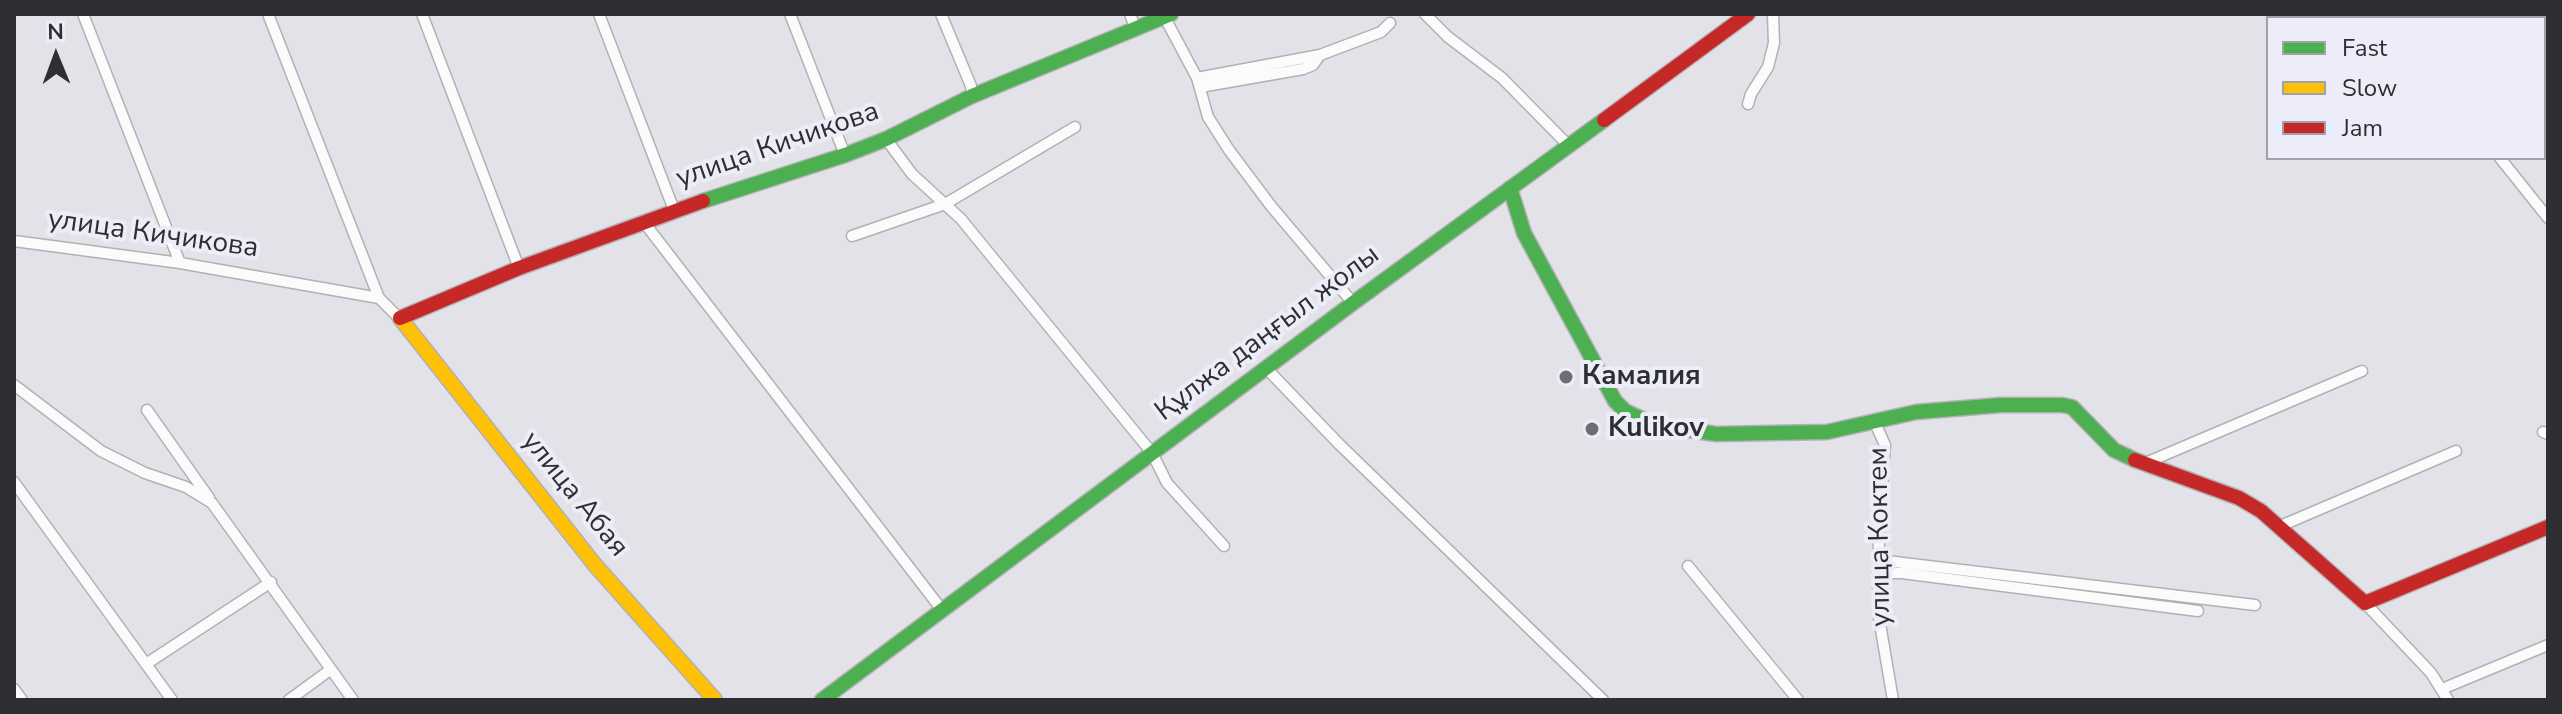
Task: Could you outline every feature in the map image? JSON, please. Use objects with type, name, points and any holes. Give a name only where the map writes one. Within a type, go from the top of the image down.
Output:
[{"type":"street","points":[[83,14],[180,263]]},
{"type":"street","points":[[268,14],[379,298],[399,318]]},
{"type":"street","points":[[422,14],[519,268]]},
{"type":"street","points":[[599,14],[674,210]]},
{"type":"street","points":[[790,14],[845,155]]},
{"type":"street","points":[[941,14],[971,86],[972,96]]},
{"type":"street","points":[[1130,14],[1136,30]]},
{"type":"street","points":[[1425,14],[1448,37],[1514,88],[1569,146]]},
{"type":"street","name":"Құлжа даңғыл жолы","points":[[822,700],[1353,303],[1748,14]]},
{"type":"street","points":[[1748,104],[1768,67],[1774,43],[1773,14]]},
{"type":"street","points":[[1168,16],[1199,82],[1208,117],[1229,150],[1271,206],[1353,303]]},
{"type":"street","name":"улица Кичикова","points":[[399,318],[643,221],[886,139],[972,96],[1168,16]]},
{"type":"street","points":[[1199,82],[1320,55],[1381,32],[1390,23]]},
{"type":"street","points":[[852,236],[945,204],[1075,127]]},
{"type":"street","points":[[886,139],[912,174],[961,219],[1152,453],[1167,483],[1224,546]]},
{"type":"street","points":[[2502,160],[2548,218]]},
{"type":"street","points":[[1510,188],[1524,233],[1615,401],[1625,411],[1655,425],[1716,434],[1827,432],[1916,412],[2001,405],[2072,407],[2114,450],[2143,464],[2239,498],[2261,511],[2365,603],[2431,673],[2448,700]]},
{"type":"street","points":[[643,221],[942,610]]},
{"type":"street","name":"улица Кичикова","points":[[14,241],[180,263],[379,298]]},
{"type":"street","name":"улица Абая","points":[[399,318],[595,565],[715,700]]},
{"type":"street","points":[[1266,368],[1339,444],[1603,700]]},
{"type":"street","points":[[2143,464],[2362,371]]},
{"type":"street","points":[[14,385],[101,451],[145,473],[186,487],[212,503]]},
{"type":"street","points":[[147,410],[353,700]]},
{"type":"street","name":"улица Коктем","points":[[1875,423],[1885,445],[1878,612],[1893,700]]},
{"type":"street","points":[[2278,527],[2456,451]]},
{"type":"street","points":[[14,482],[172,700]]},
{"type":"street","points":[[2365,603],[2548,527]]},
{"type":"street","points":[[1878,560],[2255,605]]},
{"type":"street","points":[[1688,566],[1798,700]]},
{"type":"street","points":[[1878,573],[1902,573],[2198,611]]},
{"type":"street","points":[[146,664],[271,582]]},
{"type":"street","points":[[2442,689],[2548,645]]},
{"type":"street","points":[[289,700],[330,670]]},
{"type":"street","points":[[14,689],[22,700]]},
{"type":"traffic: fast","points":[[703,201],[886,139],[972,96],[1171,14]]},
{"type":"traffic: fast","points":[[822,700],[1353,303],[1604,120]]},
{"type":"traffic: fast","points":[[1510,188],[1524,233],[1615,401],[1625,411],[1655,425],[1716,434],[1827,432],[1916,412],[2001,405],[2062,405],[2072,407],[2114,450],[2135,460]]},
{"type":"traffic: slow","points":[[400,318],[595,565],[715,700]]},
{"type":"traffic: jam","points":[[1604,120],[1748,14]]},
{"type":"traffic: jam","points":[[400,318],[519,268],[703,201]]},
{"type":"traffic: jam","points":[[2135,460],[2239,498],[2261,511],[2365,603],[2548,527]]},
{"type":"place","name":"Камалия","points":[[1566,377]]},
{"type":"place","name":"Kulikov","points":[[1592,429]]}]
